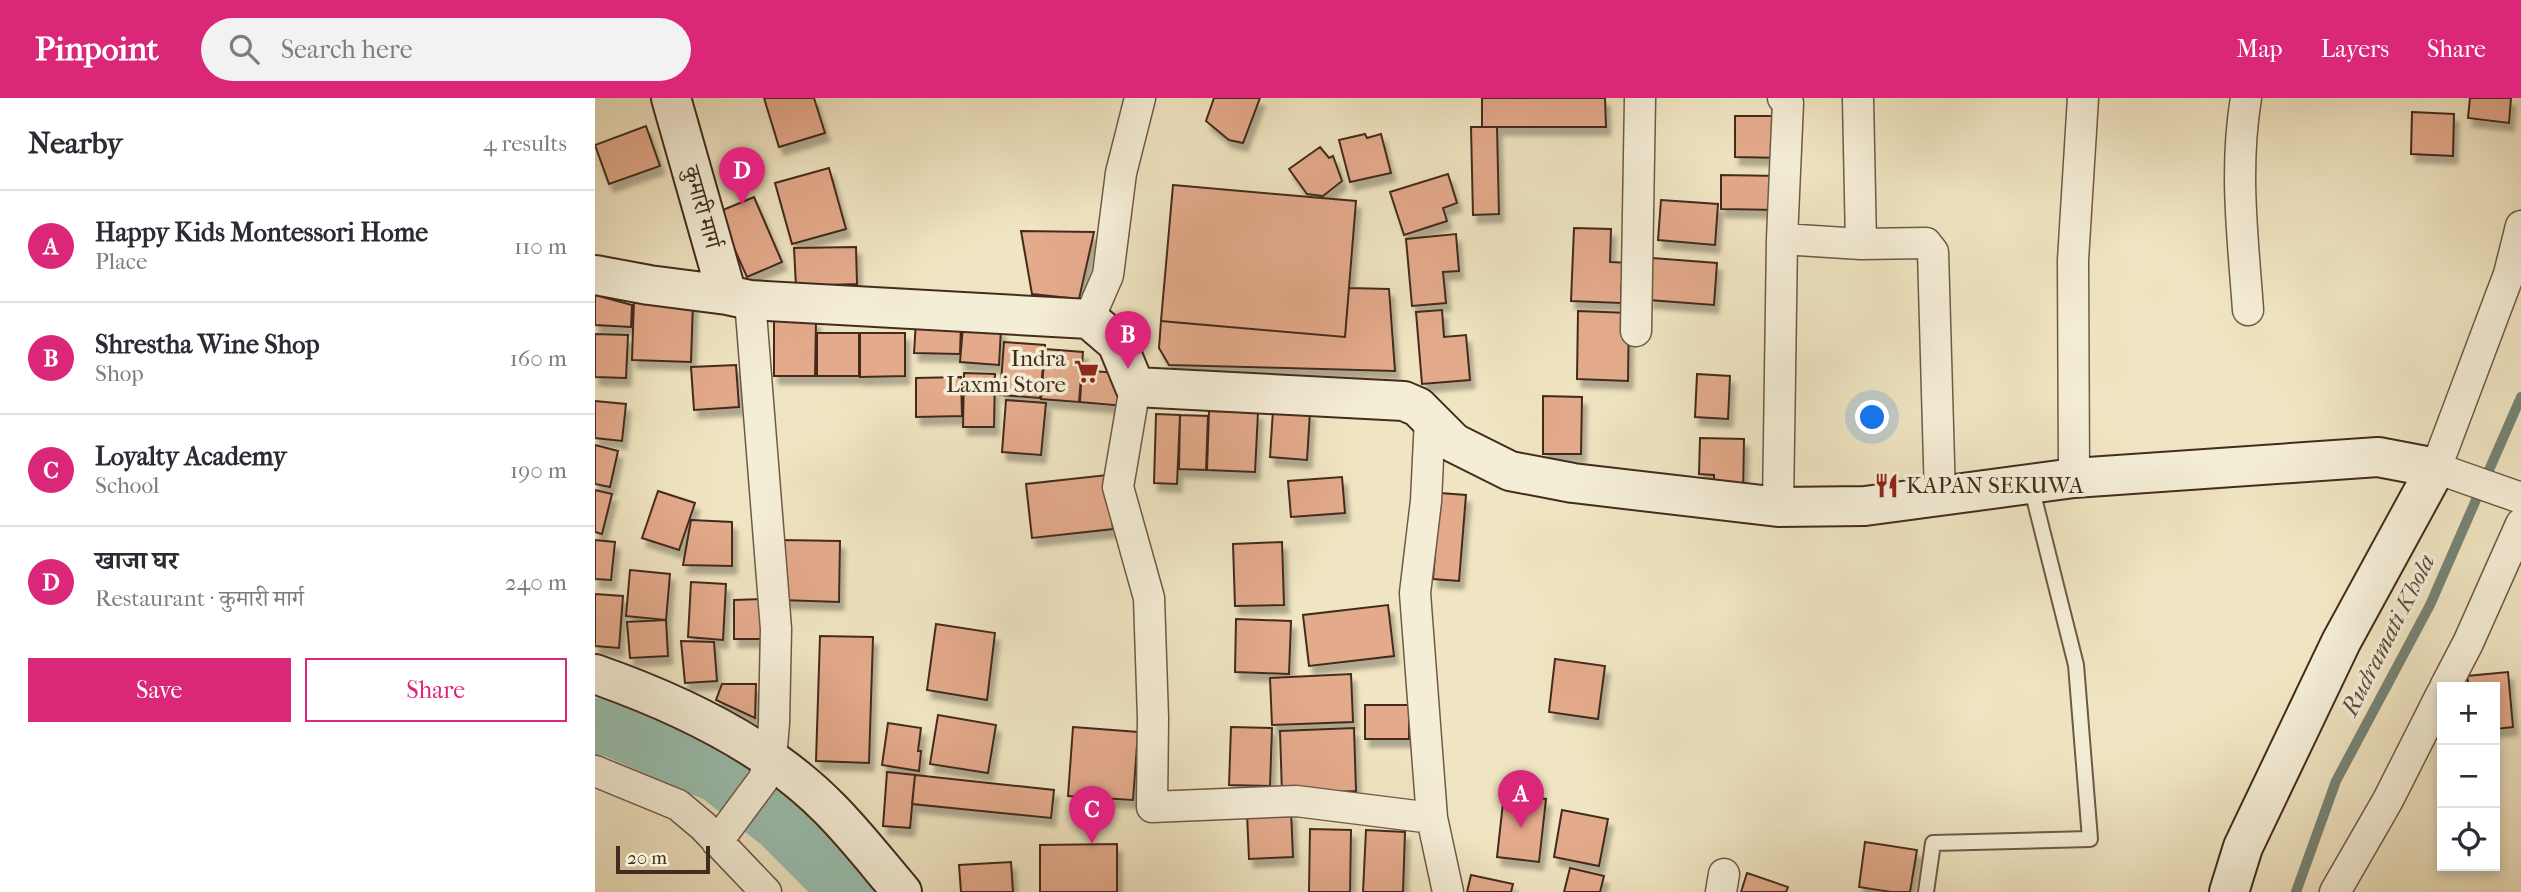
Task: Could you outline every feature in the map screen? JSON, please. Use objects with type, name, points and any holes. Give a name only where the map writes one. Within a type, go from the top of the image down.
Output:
[{"type":"street","name":"कुमारी मार्ग","points":[[671,98],[738,298]]},
{"type":"street","points":[[1089,319],[1108,275],[1121,173],[1140,98]]},
{"type":"street","points":[[1636,331],[1640,98]]},
{"type":"street","points":[[1778,508],[1787,103],[1783,98]]},
{"type":"street","points":[[1858,98],[1861,244]]},
{"type":"street","points":[[2074,478],[2074,260],[2083,98]]},
{"type":"street","points":[[2246,98],[2240,149],[2248,310]]},
{"type":"street","points":[[2229,892],[2243,847],[2341,642],[2436,468],[2509,274],[2521,226]]},
{"type":"street","points":[[1782,239],[1861,244],[1926,243],[1933,252],[1940,497]]},
{"type":"street","points":[[595,275],[738,298],[1089,319],[1117,343],[1135,387],[1118,487],[1149,598],[1153,718],[1152,807],[1296,801],[1432,818]]},
{"type":"street","points":[[717,842],[767,770],[776,629],[738,298]]},
{"type":"street","points":[[1135,387],[1404,401],[1417,407],[1454,443],[1510,471],[1573,483],[1778,508],[1865,506],[2031,486],[2074,478],[2378,457],[2436,468],[2521,498]]},
{"type":"street","points":[[1430,418],[1426,501],[1415,593],[1432,818],[1448,892]]},
{"type":"street","points":[[2448,682],[2469,643],[2521,524]]},
{"type":"street","points":[[595,674],[683,709],[767,770],[828,807],[902,892]]},
{"type":"street","points":[[2335,892],[2388,800],[2437,703]]},
{"type":"street","points":[[595,771],[678,805],[692,815],[766,892]]},
{"type":"lane","points":[[1926,892],[1933,842],[2090,839],[2076,665],[2031,486]]},
{"type":"building","points":[[764,98],[814,98],[825,133],[779,147]]},
{"type":"building","points":[[1214,98],[1260,98],[1243,143],[1229,140],[1206,121]]},
{"type":"building","points":[[1482,98],[1605,98],[1606,127],[1482,127]]},
{"type":"building","points":[[2470,98],[2511,98],[2509,123],[2468,118]]},
{"type":"building","points":[[2412,112],[2454,114],[2453,156],[2411,154]]},
{"type":"building","points":[[1735,116],[1782,116],[1782,158],[1735,157]]},
{"type":"building","points":[[646,126],[660,166],[609,184],[595,145]]},
{"type":"building","points":[[1471,127],[1497,127],[1499,214],[1473,215]]},
{"type":"building","points":[[1365,134],[1367,138],[1381,134],[1391,173],[1350,182],[1339,140]]},
{"type":"building","points":[[1320,147],[1329,158],[1333,156],[1342,181],[1323,196],[1307,194],[1289,169]]},
{"type":"building","points":[[829,168],[846,229],[792,244],[775,183]]},
{"type":"building","points":[[1448,174],[1457,203],[1443,208],[1447,221],[1404,235],[1390,192]]},
{"type":"building","points":[[1721,175],[1779,176],[1779,210],[1721,209]]},
{"type":"building","points":[[1173,185],[1356,201],[1345,337],[1161,321]]},
{"type":"building","points":[[754,197],[782,262],[747,277],[718,212]]},
{"type":"building","points":[[1661,200],[1718,204],[1715,245],[1658,240]]},
{"type":"building","points":[[1574,228],[1611,229],[1610,262],[1632,263],[1631,287],[1621,286],[1621,303],[1571,301]]},
{"type":"building","points":[[1021,231],[1094,232],[1079,299],[1032,294]]},
{"type":"building","points":[[1456,234],[1459,271],[1443,272],[1446,303],[1412,306],[1406,239]]},
{"type":"building","points":[[856,247],[857,284],[796,286],[794,248]]},
{"type":"building","points":[[1652,258],[1717,263],[1714,305],[1649,300]]},
{"type":"building","points":[[1349,288],[1389,289],[1395,371],[1169,365],[1159,348],[1161,321],[1345,337]]},
{"type":"building","points":[[595,295],[632,305],[631,327],[595,325]]},
{"type":"building","points":[[634,299],[693,301],[691,362],[632,360]]},
{"type":"building","points":[[1442,310],[1444,337],[1466,335],[1470,380],[1422,384],[1416,312]]},
{"type":"building","points":[[1578,311],[1629,313],[1628,381],[1577,379]]},
{"type":"building","points":[[774,320],[816,320],[815,376],[774,376]]},
{"type":"building","points":[[916,321],[961,323],[960,354],[914,353]]},
{"type":"building","points":[[963,326],[1001,329],[999,365],[960,362]]},
{"type":"building","points":[[817,333],[859,333],[859,376],[817,376]]},
{"type":"building","points":[[860,333],[905,333],[905,376],[860,377]]},
{"type":"building","points":[[595,334],[628,335],[626,378],[595,377]]},
{"type":"building","points":[[1004,342],[1045,345],[1040,398],[1000,395]]},
{"type":"building","points":[[1045,349],[1083,352],[1079,402],[1041,399]]},
{"type":"building","points":[[736,365],[739,407],[694,410],[691,367]]},
{"type":"building","points":[[1082,370],[1127,374],[1125,406],[1080,402]]},
{"type":"building","points":[[964,373],[995,374],[994,427],[963,427]]},
{"type":"building","points":[[1697,374],[1730,376],[1728,419],[1695,417]]},
{"type":"building","points":[[961,377],[962,416],[916,417],[916,378]]},
{"type":"building","points":[[1543,396],[1582,397],[1581,454],[1543,454]]},
{"type":"building","points":[[1006,400],[1046,403],[1041,455],[1002,452]]},
{"type":"building","points":[[595,401],[626,404],[622,441],[595,438]]},
{"type":"building","points":[[1273,410],[1310,412],[1307,460],[1270,457]]},
{"type":"building","points":[[1209,411],[1258,412],[1255,472],[1207,470]]},
{"type":"building","points":[[1156,414],[1180,415],[1177,484],[1154,483]]},
{"type":"building","points":[[1180,415],[1208,416],[1206,470],[1179,469]]},
{"type":"building","points":[[1700,438],[1744,439],[1743,496],[1714,495],[1714,475],[1699,474]]},
{"type":"building","points":[[595,445],[618,451],[610,487],[595,484]]},
{"type":"building","points":[[1107,475],[1113,529],[1032,538],[1026,484]]},
{"type":"building","points":[[1342,477],[1345,513],[1291,517],[1288,481]]},
{"type":"building","points":[[595,490],[612,494],[602,534],[595,532]]},
{"type":"building","points":[[658,491],[695,503],[679,550],[642,538]]},
{"type":"building","points":[[1440,493],[1466,495],[1459,581],[1433,579]]},
{"type":"building","points":[[691,520],[732,522],[732,566],[683,565]]},
{"type":"building","points":[[595,540],[615,542],[611,580],[595,579]]},
{"type":"building","points":[[782,540],[840,541],[839,602],[781,600]]},
{"type":"building","points":[[1282,542],[1284,605],[1235,606],[1233,544]]},
{"type":"building","points":[[630,570],[670,574],[666,620],[626,616]]},
{"type":"building","points":[[691,582],[726,584],[723,640],[688,637]]},
{"type":"building","points":[[595,594],[623,596],[619,648],[595,646]]},
{"type":"building","points":[[762,599],[763,639],[734,639],[734,600]]},
{"type":"building","points":[[1388,605],[1394,656],[1309,666],[1303,615]]},
{"type":"building","points":[[1236,619],[1291,621],[1289,674],[1235,672]]},
{"type":"building","points":[[666,620],[668,656],[630,658],[627,622]]},
{"type":"building","points":[[936,624],[995,633],[987,700],[927,690]]},
{"type":"building","points":[[820,636],[873,637],[869,763],[816,761]]},
{"type":"building","points":[[681,641],[714,642],[717,681],[685,683]]},
{"type":"building","points":[[1555,659],[1605,666],[1598,719],[1549,712]]},
{"type":"building","points":[[2508,672],[2513,727],[2500,728],[2500,682],[2468,682],[2467,676]]},
{"type":"building","points":[[1351,674],[1353,722],[1272,725],[1270,678]]},
{"type":"building","points":[[722,684],[756,684],[755,718],[716,700]]},
{"type":"building","points":[[1365,705],[1409,705],[1409,739],[1365,739]]},
{"type":"building","points":[[938,715],[996,725],[988,773],[930,764]]},
{"type":"building","points":[[888,723],[921,728],[919,771],[882,765]]},
{"type":"building","points":[[1073,727],[1138,732],[1133,800],[1068,796]]},
{"type":"building","points":[[1231,727],[1272,728],[1270,786],[1229,785]]},
{"type":"building","points":[[1354,728],[1356,791],[1282,794],[1280,731]]},
{"type":"building","points":[[887,772],[915,775],[910,828],[883,826]]},
{"type":"building","points":[[915,775],[1054,790],[1051,818],[912,804]]},
{"type":"building","points":[[1504,794],[1546,799],[1539,862],[1497,857]]},
{"type":"building","points":[[1562,810],[1608,819],[1599,866],[1554,857]]},
{"type":"building","points":[[1291,811],[1293,857],[1249,859],[1247,813]]},
{"type":"building","points":[[1310,829],[1351,830],[1350,892],[1309,892]]},
{"type":"building","points":[[1366,830],[1405,832],[1403,892],[1363,892]]},
{"type":"building","points":[[1865,842],[1917,850],[1910,892],[1859,887]]},
{"type":"building","points":[[1117,844],[1117,892],[1040,892],[1040,845]]},
{"type":"building","points":[[1011,862],[1013,892],[961,892],[959,865]]},
{"type":"building","points":[[1570,868],[1604,876],[1600,892],[1564,892]]},
{"type":"building","points":[[1747,873],[1788,887],[1786,892],[1741,892]]},
{"type":"building","points":[[1471,875],[1513,884],[1511,892],[1467,892]]},
{"type":"waterway","name":"Rudramati Khola","points":[[2296,892],[2336,781],[2430,605],[2521,397]]},
{"type":"waterway","points":[[595,726],[615,730],[718,775],[779,823],[848,892]]},
{"type":"place","name":"खाजा घर","points":[[742,205]]},
{"type":"place","name":"Shrestha Wine Shop","points":[[1128,369]]},
{"type":"place","name":"Indra Laxmi Store","points":[[1086,371]]},
{"type":"place","name":"KAPAN SEKUWA","points":[[1886,485]]},
{"type":"place","name":"Happy Kids Montessori Home","points":[[1521,828]]},
{"type":"place","name":"Loyalty Academy","points":[[1092,844]]}]
